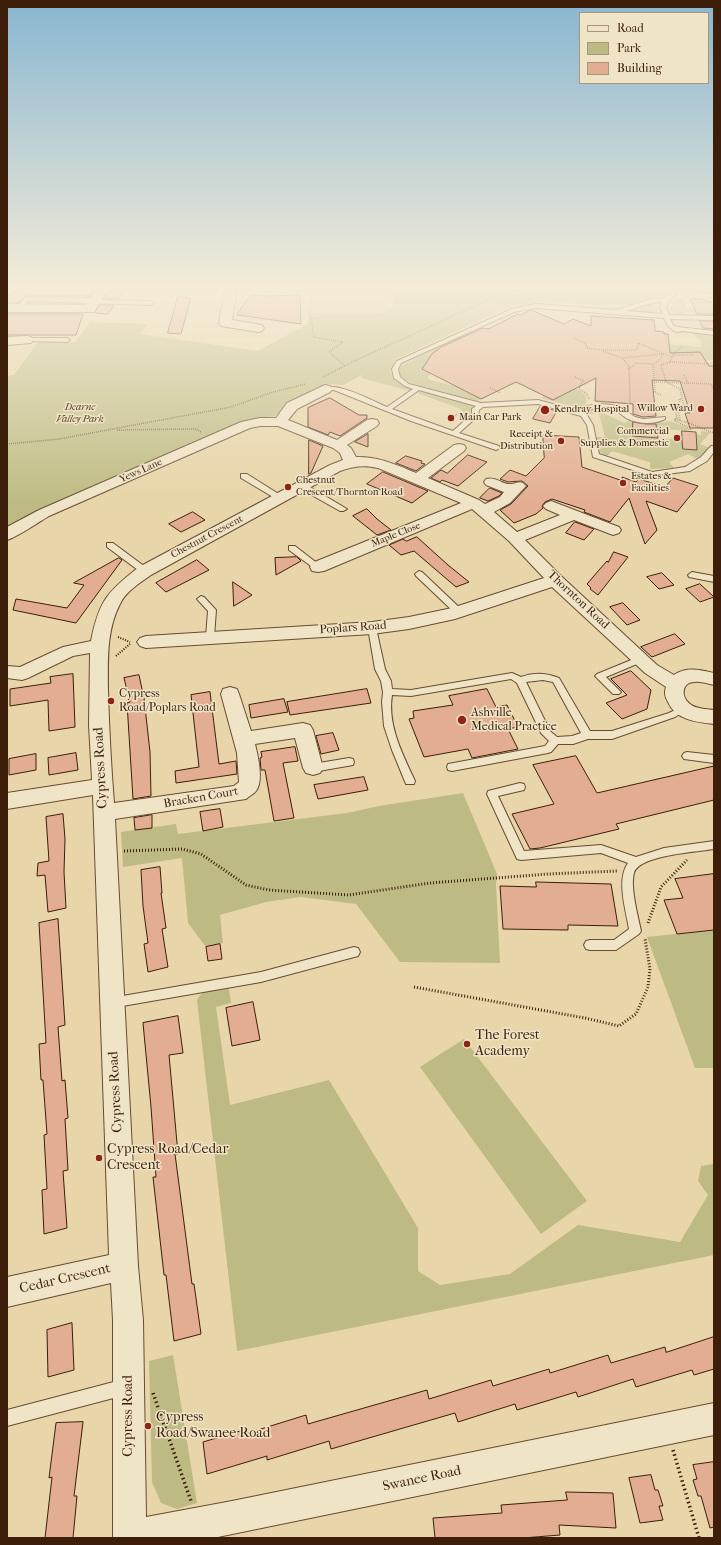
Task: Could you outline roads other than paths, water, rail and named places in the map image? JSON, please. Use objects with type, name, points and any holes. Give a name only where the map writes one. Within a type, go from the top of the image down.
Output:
[{"type":"street","points":[[322,384],[292,406],[280,422],[338,445],[346,451],[351,462]]},
{"type":"street","name":"Yews Lane","points":[[7,535],[13,530],[44,513],[231,430],[260,422],[280,422]]},
{"type":"street","points":[[338,445],[372,423]]},
{"type":"street","points":[[418,479],[459,448]]},
{"type":"street","name":"Thornton Road","points":[[351,462],[365,461],[382,464],[479,507],[515,538],[555,580],[651,669],[675,684]]},
{"type":"street","name":"Chestnut Crescent","points":[[99,646],[104,619],[113,600],[123,588],[145,571],[336,468],[351,462]]},
{"type":"street","points":[[479,507],[505,500],[515,488],[491,482]]},
{"type":"street","points":[[551,506],[613,530]]},
{"type":"street","name":"Maple Close","points":[[318,566],[479,507]]},
{"type":"street","points":[[515,538],[574,516]]},
{"type":"street","name":"Poplars Road","points":[[146,642],[372,628],[409,623],[459,612],[555,580]]},
{"type":"street","points":[[7,672],[22,674],[69,651],[99,646]]},
{"type":"street","name":"Cypress Road","points":[[99,646],[99,725],[124,1266],[128,1320],[140,1386],[130,1538]]},
{"type":"street","points":[[713,676],[686,677],[680,680],[675,684],[673,697],[683,709],[698,716],[714,717]]},
{"type":"street","name":"Bracken Court","points":[[104,812],[129,810],[239,793],[249,786],[251,776],[243,739],[230,694]]},
{"type":"street","points":[[243,739],[303,730],[313,768]]},
{"type":"street","points":[[7,801],[102,786]]},
{"type":"street","name":"Cedar Crescent","points":[[7,1292],[124,1266]]},
{"type":"street","name":"Swanee Road","points":[[130,1538],[714,1419]]},
{"type":"lane","points":[[401,361],[395,369],[397,378],[407,385],[481,405],[538,402],[584,415],[590,425],[596,455],[651,474],[687,468],[704,459],[714,448]]},
{"type":"lane","points":[[322,384],[413,420],[496,448]]},
{"type":"lane","points":[[388,409],[418,388]]},
{"type":"lane","points":[[454,434],[476,415],[475,409],[481,405]]},
{"type":"lane","points":[[584,415],[589,407],[604,405],[616,408],[623,414],[642,420],[655,421],[663,418]]},
{"type":"lane","points":[[244,476],[281,498]]},
{"type":"lane","points":[[302,486],[343,509]]},
{"type":"lane","points":[[110,545],[145,571]]},
{"type":"lane","points":[[292,548],[318,566]]},
{"type":"lane","points":[[419,574],[459,612]]},
{"type":"lane","points":[[692,575],[714,579]]},
{"type":"lane","points":[[201,599],[212,610],[210,637]]},
{"type":"lane","points":[[372,628],[380,669],[386,681],[388,692],[386,698],[389,725],[410,781]]},
{"type":"lane","points":[[616,692],[600,676],[641,659]]},
{"type":"lane","points":[[388,692],[411,693],[512,676],[521,681],[546,732],[555,741]]},
{"type":"lane","points":[[521,681],[529,677],[543,676],[556,680],[587,735]]},
{"type":"lane","points":[[452,767],[548,749],[555,741],[572,740],[587,735],[612,735],[672,715],[683,709]]},
{"type":"lane","points":[[687,756],[714,759]]},
{"type":"lane","points":[[313,768],[349,762]]},
{"type":"lane","points":[[520,788],[492,794],[521,856],[601,849],[636,861]]},
{"type":"lane","points":[[590,945],[616,945],[635,931],[627,881],[629,870],[636,861],[664,852],[714,845]]},
{"type":"lane","points":[[112,1003],[262,977],[354,952]]},
{"type":"lane","points":[[7,1418],[140,1386]]},
{"type":"place","name":"Willow Ward","points":[[701,409]]},
{"type":"place","name":"Kendray Hospital","points":[[545,410]]},
{"type":"place","name":"Main Car Park","points":[[451,418]]},
{"type":"place","name":"Commercial Supplies & Domestic","points":[[677,438]]},
{"type":"place","name":"Receipt & Distribution","points":[[561,441]]},
{"type":"place","name":"Estates & Facilities","points":[[623,483]]},
{"type":"place","name":"Chestnut Crescent/Thornton Road","points":[[288,487]]},
{"type":"place","name":"Cypress Road/Poplars Road","points":[[111,701]]},
{"type":"place","name":"Ashville Medical Practice","points":[[462,720]]},
{"type":"place","name":"The Forest Academy","points":[[467,1044]]},
{"type":"place","name":"Cypress Road/Cedar Crescent","points":[[99,1158]]},
{"type":"place","name":"Cypress Road/Swanee Road","points":[[148,1426]]},
{"type":"park label","name":"Dearne Valley Park","points":[[80,414]]}]
